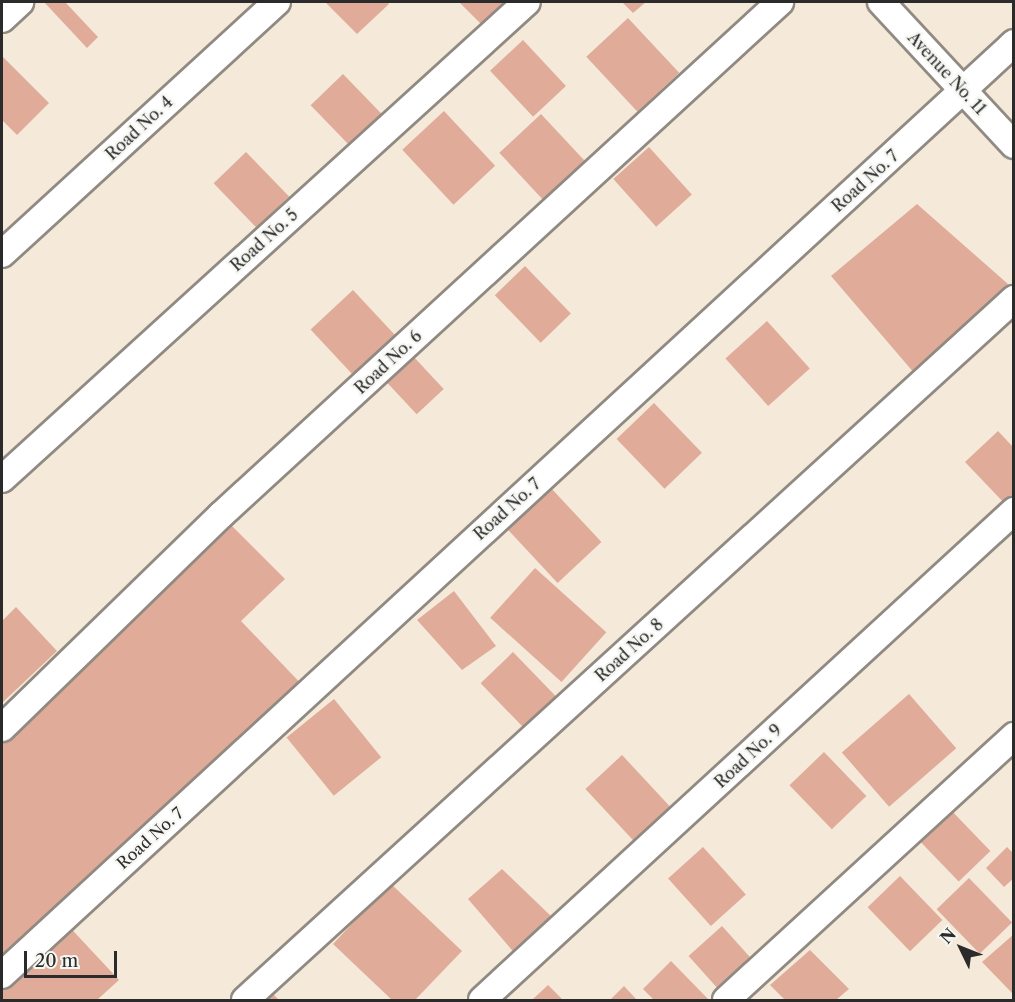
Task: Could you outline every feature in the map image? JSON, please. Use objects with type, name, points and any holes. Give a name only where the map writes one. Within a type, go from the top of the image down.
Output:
[{"type":"street","points":[[2,19],[20,2]]},
{"type":"street","name":"Road No. 4","points":[[2,254],[277,2]]},
{"type":"street","name":"Road No. 5","points":[[2,479],[527,2]]},
{"type":"street","name":"Road No. 6","points":[[2,728],[221,515],[780,2]]},
{"type":"street","name":"Avenue No. 11","points":[[881,2],[1014,145]]},
{"type":"street","name":"Road No. 7","points":[[2,975],[1014,43]]},
{"type":"street","name":"Road No. 8","points":[[245,1000],[1014,298]]},
{"type":"street","name":"Road No. 9","points":[[482,1000],[1014,511]]},
{"type":"street","points":[[726,1000],[1014,736]]},
{"type":"building","points":[[44,2],[65,2],[98,37],[87,48]]},
{"type":"building","points":[[325,2],[387,2],[389,4],[357,34]]},
{"type":"building","points":[[459,2],[518,2],[487,30]]},
{"type":"building","points":[[622,2],[646,2],[633,13]]},
{"type":"building","points":[[628,18],[679,73],[637,112],[586,57]]},
{"type":"building","points":[[523,40],[566,86],[533,117],[490,71]]},
{"type":"building","points":[[3,57],[49,103],[17,135],[2,120]]},
{"type":"building","points":[[343,74],[386,119],[354,150],[311,105]]},
{"type":"building","points":[[444,111],[495,166],[453,205],[402,150]]},
{"type":"building","points":[[541,114],[592,169],[550,208],[499,153]]},
{"type":"building","points":[[649,147],[692,195],[656,227],[613,179]]},
{"type":"building","points":[[246,152],[289,197],[257,228],[214,183]]},
{"type":"building","points":[[917,204],[1008,284],[915,374],[831,276]]},
{"type":"building","points":[[525,266],[571,313],[541,343],[495,295]]},
{"type":"building","points":[[353,290],[399,339],[356,379],[311,330]]},
{"type":"building","points":[[767,321],[810,369],[768,406],[725,358]]},
{"type":"building","points":[[411,354],[444,389],[417,414],[384,379]]},
{"type":"building","points":[[654,403],[702,453],[665,489],[617,439]]},
{"type":"building","points":[[998,431],[1014,448],[1014,500],[1007,506],[965,462]]},
{"type":"building","points":[[551,488],[601,542],[558,583],[507,529]]},
{"type":"building","points":[[221,515],[285,579],[241,621],[308,691],[62,919],[119,980],[97,1000],[2,1000],[2,728]]},
{"type":"building","points":[[535,568],[606,632],[562,682],[490,618]]},
{"type":"building","points":[[454,591],[496,646],[462,670],[417,620]]},
{"type":"building","points":[[16,607],[57,651],[2,703],[2,621]]},
{"type":"building","points":[[513,652],[556,697],[524,728],[481,683]]},
{"type":"building","points":[[909,694],[956,748],[889,807],[842,752]]},
{"type":"building","points":[[334,699],[381,757],[334,796],[287,737]]},
{"type":"building","points":[[824,752],[866,796],[832,829],[789,785]]},
{"type":"building","points":[[622,755],[672,808],[635,842],[585,789]]},
{"type":"building","points":[[948,807],[990,851],[959,881],[916,838]]},
{"type":"building","points":[[703,847],[746,895],[711,926],[668,878]]},
{"type":"building","points":[[1007,847],[1014,854],[1014,878],[1004,887],[986,868]]},
{"type":"building","points":[[502,869],[553,918],[517,956],[468,899]]},
{"type":"building","points":[[900,876],[942,920],[910,951],[868,907]]},
{"type":"building","points":[[969,878],[1012,923],[980,954],[937,909]]},
{"type":"building","points":[[390,883],[462,951],[415,1000],[392,1000],[333,944]]},
{"type":"building","points":[[722,926],[754,962],[721,992],[689,956]]},
{"type":"building","points":[[1014,934],[1014,995],[982,962]]},
{"type":"building","points":[[810,950],[849,989],[836,1000],[785,1000],[770,985]]},
{"type":"building","points":[[671,961],[709,1000],[654,1000],[643,989]]},
{"type":"building","points":[[548,985],[563,1000],[532,1000]]},
{"type":"building","points":[[624,986],[637,1000],[610,1000]]},
{"type":"building","points":[[267,988],[279,1000],[253,1000]]}]
